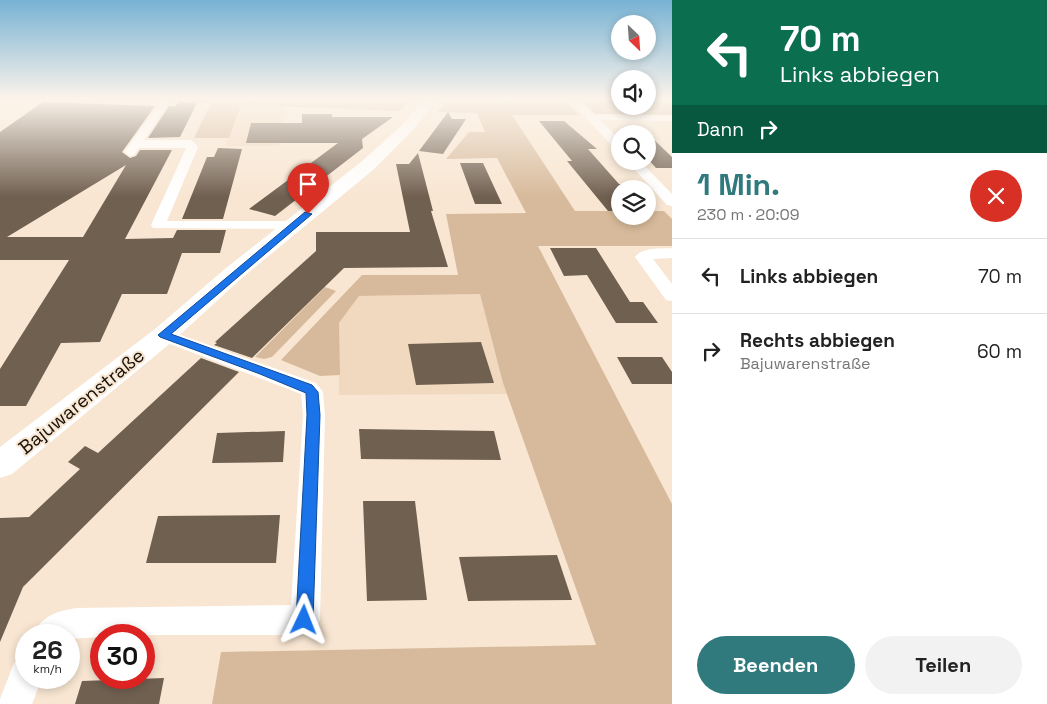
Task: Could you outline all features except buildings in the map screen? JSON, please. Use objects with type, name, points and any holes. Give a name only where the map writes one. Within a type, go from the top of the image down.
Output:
[{"type":"main road","name":"Bajuwarenstraße","points":[[0,465],[164,335],[383,151],[402,132]]},
{"type":"street","points":[[144,132],[133,149],[190,144],[192,147],[158,225],[293,226]]},
{"type":"street","points":[[642,170],[672,202]]},
{"type":"street","points":[[672,253],[643,256],[672,296]]},
{"type":"street","points":[[68,624],[87,622],[304,620],[314,415],[312,392],[308,388],[264,371],[164,335]]},
{"type":"street","points":[[15,704],[21,689]]},
{"type":"shaded area","points":[[197,132],[231,132],[229,138],[194,138]]},
{"type":"shaded area","points":[[231,132],[281,132],[279,146],[225,146]]},
{"type":"shaded area","points":[[469,132],[523,132],[575,211],[611,211],[611,225],[656,225],[656,211],[664,211],[672,219],[672,246],[538,246],[672,504],[672,704],[212,704],[221,652],[596,645],[503,383],[480,294],[359,296],[339,323],[340,375],[320,376],[281,360],[362,275],[458,275],[446,214],[526,213],[497,158],[446,159]]},
{"type":"shaded area","points":[[325,287],[336,291],[272,357],[264,359],[255,357]]},
{"type":"shaded area","points":[[480,294],[507,394],[339,395],[339,323],[359,296]]},
{"type":"route","points":[[304,620],[314,415],[312,392],[308,388],[264,371],[164,335],[234,274],[308,214]]}]
